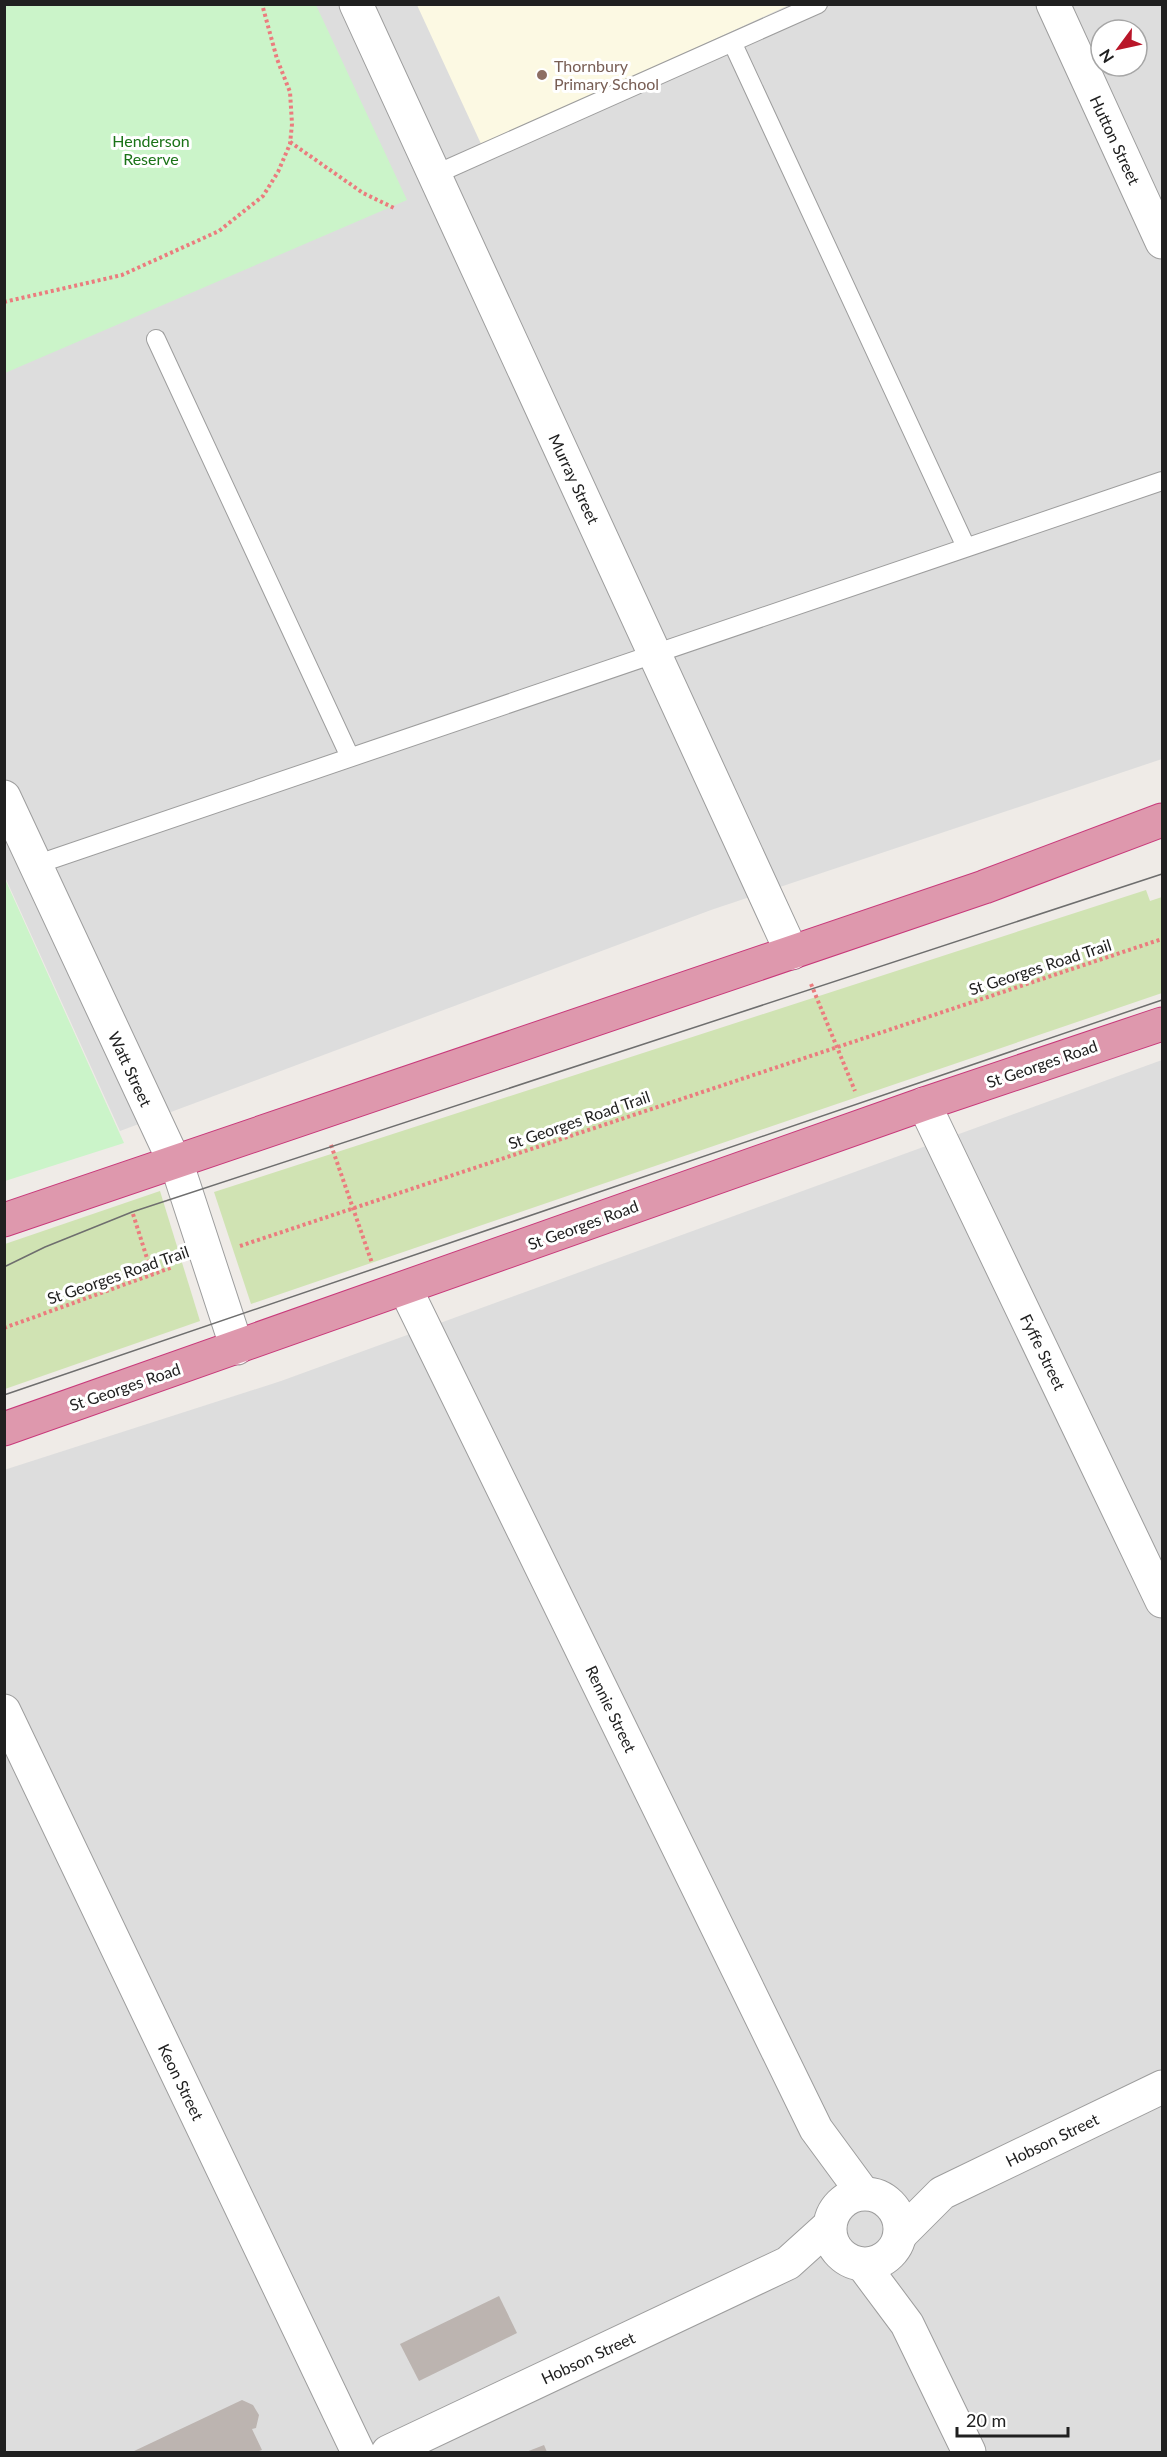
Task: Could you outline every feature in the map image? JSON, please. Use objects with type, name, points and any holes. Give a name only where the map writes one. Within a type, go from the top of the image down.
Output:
[{"type":"highway","points":[[4,1220],[984,887],[1162,820]]},
{"type":"highway","name":"St Georges Road","points":[[4,1428],[237,1348],[924,1104],[1162,1024]]},
{"type":"street","name":"Murray Street","points":[[356,4],[792,953]]},
{"type":"street","name":"Hutton Street","points":[[1053,4],[1162,242]]},
{"type":"street","name":"Watt Street","points":[[4,797],[188,1195],[237,1348]]},
{"type":"street","name":"Fyffe Street","points":[[924,1104],[1162,1601]]},
{"type":"street","name":"Rennie Street","points":[[392,1293],[816,2129],[852,2206]]},
{"type":"street","name":"Keon Street","points":[[4,1711],[358,2452]]},
{"type":"street","name":"Hobson Street","points":[[388,2452],[788,2263],[852,2206],[942,2193],[1162,2087]]},
{"type":"street","name":"Hobson Street","points":[[898,2242],[942,2193]]},
{"type":"street","points":[[907,2324],[896,2212],[852,2206],[832,2245],[852,2261],[907,2324],[969,2452]]},
{"type":"street","points":[[852,2261],[880,2262],[898,2242]]},
{"type":"street","name":"Hobson Street","points":[[788,2263],[852,2261]]},
{"type":"lane","points":[[434,175],[818,4]]},
{"type":"lane","points":[[732,44],[966,547]]},
{"type":"lane","points":[[156,339],[350,757]]},
{"type":"lane","points":[[35,865],[1162,481]]},
{"type":"path","points":[[4,302],[122,274],[219,231],[263,196],[278,172],[290,141],[290,92],[277,59],[262,4]]},
{"type":"path","points":[[290,141],[363,193],[394,208]]},
{"type":"path","name":"St Georges Road Trail","points":[[4,1329],[152,1274],[353,1210],[1162,939]]},
{"type":"path","points":[[792,953],[815,989],[861,1104],[871,1123]]},
{"type":"path","points":[[321,1113],[374,1268],[392,1293]]},
{"type":"path","points":[[121,1180],[152,1274]]},
{"type":"shaded area","points":[[4,5],[1162,5],[1162,759],[711,910],[120,1131],[5,877]]},
{"type":"shaded area","name":"Thornbury Primary School","points":[[417,5],[789,5],[482,146]]},
{"type":"shaded area","points":[[1162,1060],[1162,2452],[5,2452],[4,1470],[281,1381]]},
{"type":"green space","name":"Henderson Reserve","points":[[5,4],[316,5],[407,200],[5,373]]},
{"type":"green space","points":[[5,879],[124,1143],[4,1181]]},
{"type":"green space","points":[[1146,890],[1150,901],[1162,897],[1162,993],[251,1304],[214,1192]]},
{"type":"green space","points":[[160,1191],[200,1321],[5,1389],[5,1244]]},
{"type":"building","points":[[499,2296],[517,2333],[419,2381],[400,2344]]},
{"type":"building","points":[[242,2400],[253,2405],[259,2415],[256,2428],[252,2429],[262,2450],[256,2452],[132,2452]]},
{"type":"building","points":[[544,2445],[547,2452],[526,2452]]},
{"type":"tram line","points":[[4,1267],[45,1247],[132,1212],[1162,874]]},
{"type":"tram line","points":[[4,1395],[1162,1000]]},
{"type":"place","name":"Thornbury Primary School","points":[[542,75]]}]
